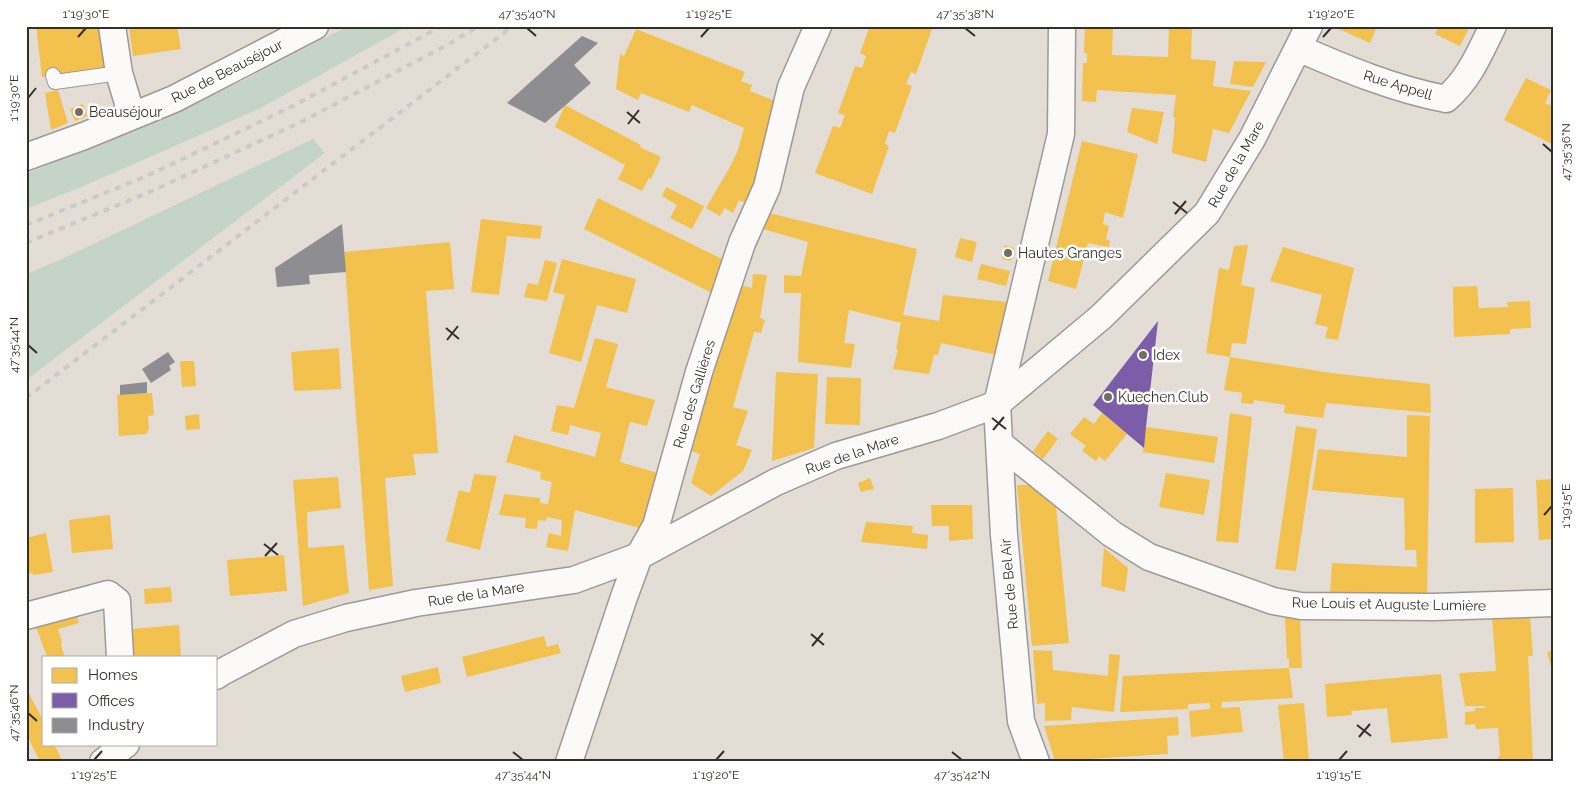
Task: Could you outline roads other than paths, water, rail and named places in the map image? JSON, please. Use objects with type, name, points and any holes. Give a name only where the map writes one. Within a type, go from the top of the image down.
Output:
[{"type":"street","points":[[112,26],[119,73],[130,117]]},
{"type":"street","name":"Rue de Beauséjour","points":[[27,156],[84,136],[174,99],[315,26]]},
{"type":"street","name":"Rue des Gallières","points":[[569,762],[596,677],[639,556],[656,526],[699,372],[742,243],[767,187],[791,87],[818,26]]},
{"type":"street","name":"Rue de Bel Air","points":[[1036,762],[1021,721],[1004,535],[997,404],[1061,134],[1062,26]]},
{"type":"street","name":"Rue Appell","points":[[1303,37],[1344,68],[1415,93],[1446,99],[1459,87],[1471,70],[1493,26]]},
{"type":"street","name":"Rue de la Mare","points":[[218,675],[294,634],[346,618],[416,603],[574,580],[639,556],[776,482],[828,460],[938,426],[997,404],[1090,327],[1207,213],[1252,139],[1303,37]]},
{"type":"street","name":"Rue Louis et Auguste Lumière","points":[[1000,444],[1112,534],[1149,557],[1272,601],[1301,606],[1434,608],[1554,603]]},
{"type":"street","points":[[26,616],[108,594],[117,601],[120,656]]},
{"type":"street","points":[[103,762],[123,746]]},
{"type":"lane","points":[[53,75],[55,82],[119,73]]},
{"type":"railway","points":[[26,225],[147,176],[293,106],[442,26]]},
{"type":"railway","points":[[26,243],[152,191],[303,121],[447,45],[479,26]]},
{"type":"railway","points":[[26,398],[513,26]]},
{"type":"place","name":"Beauséjour","points":[[79,112]]},
{"type":"place","name":"Hautes Granges","points":[[1008,253]]},
{"type":"place","name":"Idex","points":[[1143,355]]},
{"type":"place","name":"Kuechen.Club","points":[[1108,397]]}]
